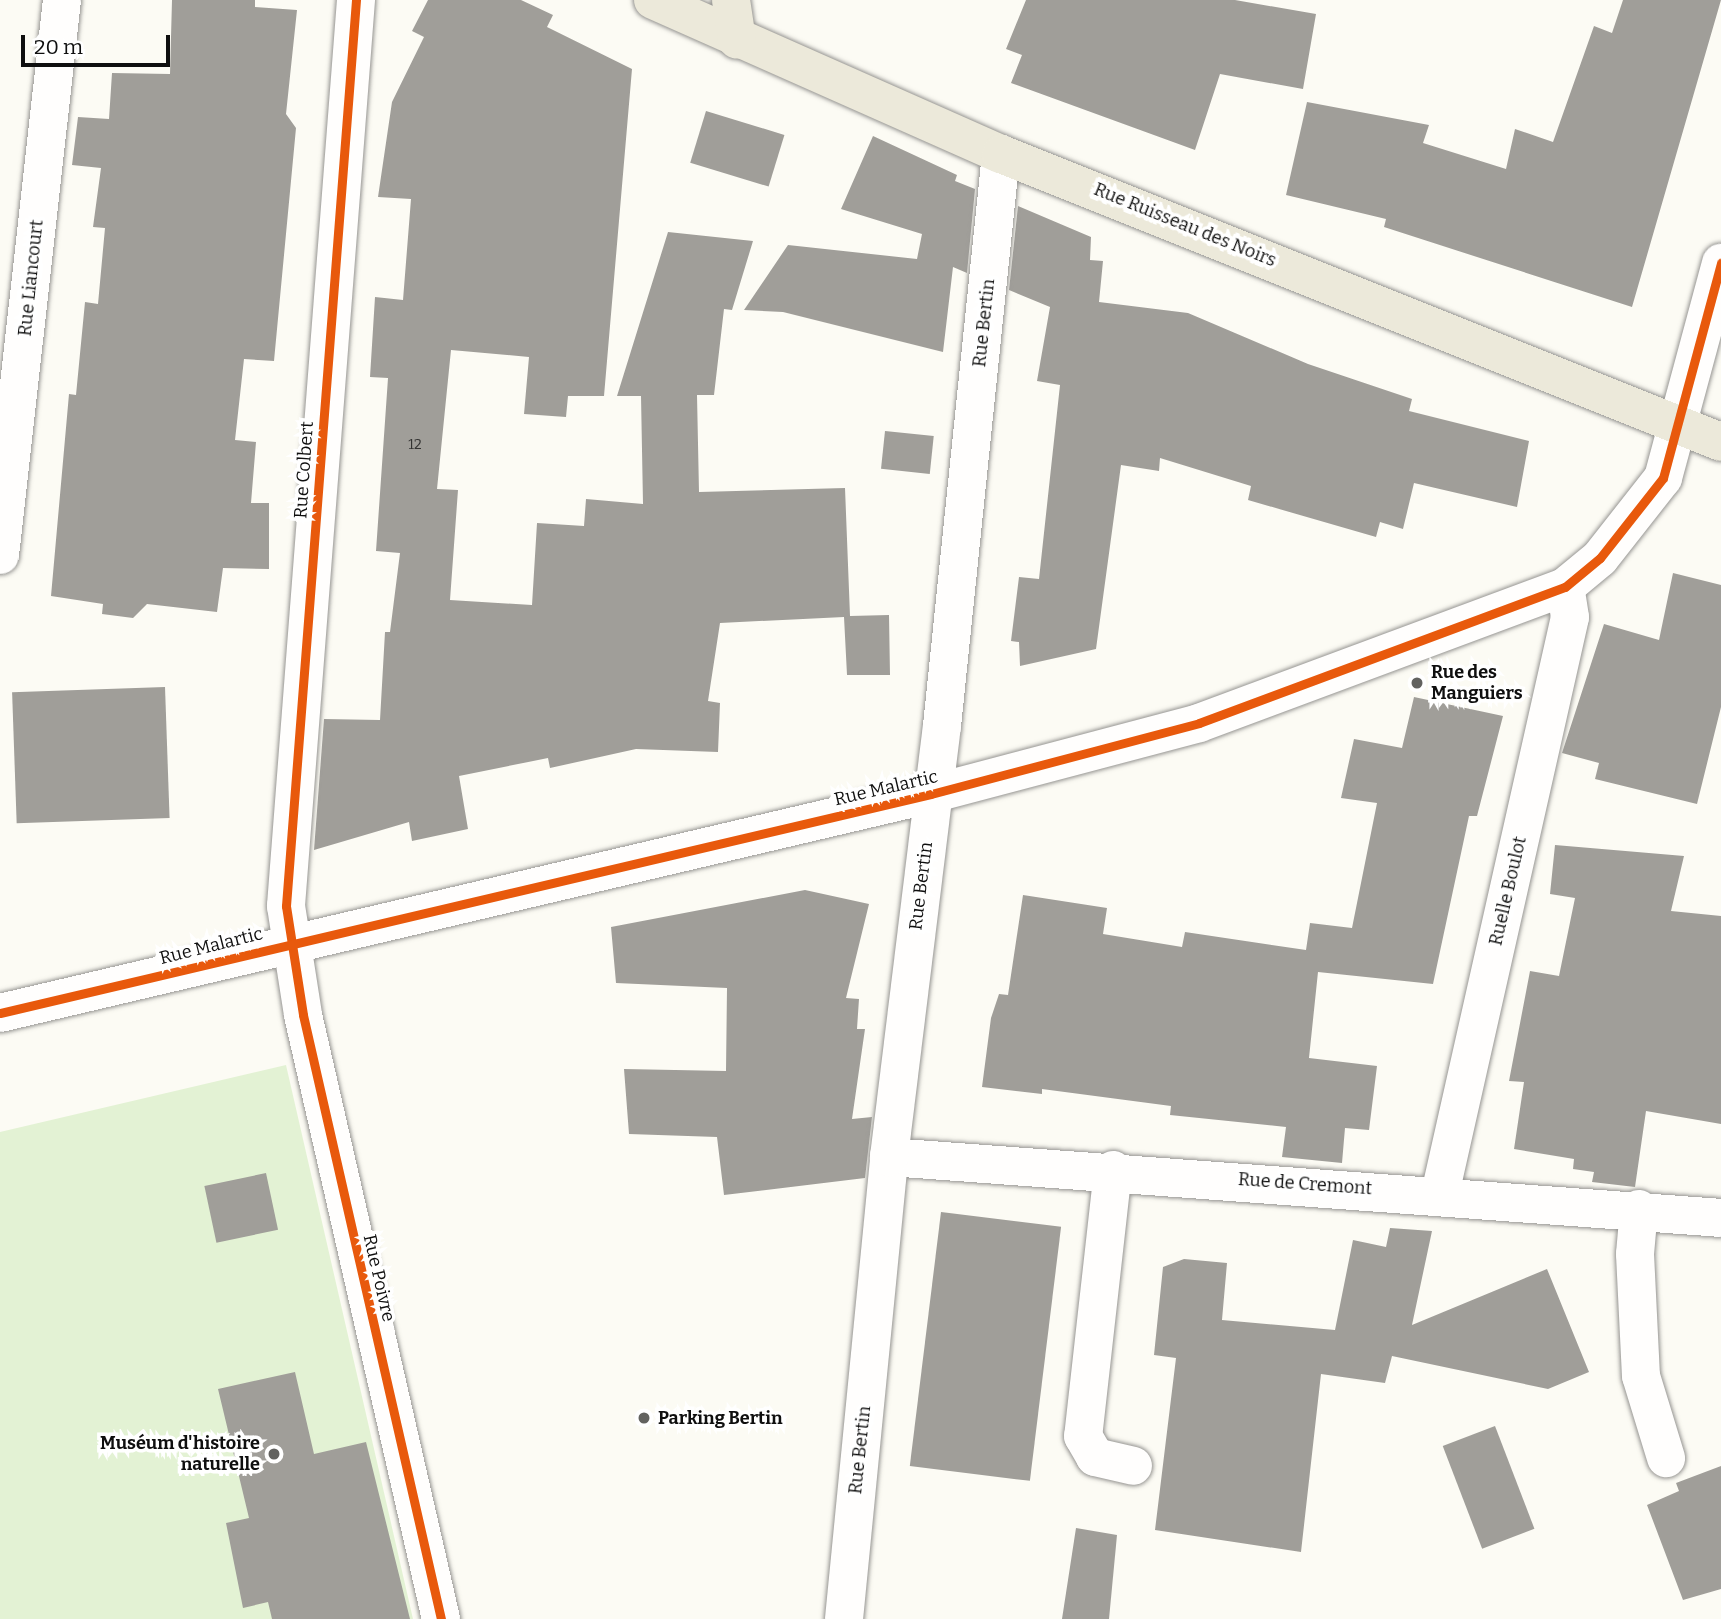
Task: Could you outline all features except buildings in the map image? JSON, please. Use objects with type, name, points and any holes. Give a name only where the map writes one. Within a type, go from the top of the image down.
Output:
[{"type":"main road","name":"Rue Ruisseau des Noirs","points":[[653,0],[737,40],[1001,154],[1721,442]]},
{"type":"main road","points":[[731,0],[737,40]]},
{"type":"street","name":"Rue Liancourt","points":[[0,555],[62,0]]},
{"type":"street","name":"Rue Colbert","points":[[291,942],[286,906],[356,0]]},
{"type":"street","name":"Rue Bertin","points":[[844,1619],[889,1157],[932,794],[1001,154]]},
{"type":"street","points":[[1679,425],[1721,263]]},
{"type":"street","name":"Rue Malartic","points":[[0,1013],[291,942],[932,794],[1199,723],[1565,587],[1600,558],[1646,506],[1663,478],[1679,425]]},
{"type":"street","name":"Ruelle Boulot","points":[[1440,1194],[1570,617],[1565,587]]},
{"type":"street","name":"Rue Poivre","points":[[291,942],[441,1619]]},
{"type":"street","name":"Rue de Cremont","points":[[889,1157],[1113,1170],[1639,1209],[1721,1218]]},
{"type":"street","points":[[1113,1170],[1083,1436],[1094,1457],[1133,1466]]},
{"type":"street","points":[[1639,1209],[1635,1254],[1641,1376],[1666,1458]]},
{"type":"green space","points":[[286,1065],[413,1619],[0,1619],[0,1132]]},
{"type":"cycle path","points":[[356,0],[286,906],[303,1015],[441,1619]]},
{"type":"cycle path","points":[[0,1013],[931,794],[1199,723],[1565,587],[1600,558],[1663,478],[1721,263]]},
{"type":"place","name":"Rue des Manguiers","points":[[1417,683]]},
{"type":"place","name":"Parking Bertin","points":[[644,1418]]},
{"type":"place","name":"Muséum d'histoire naturelle","points":[[274,1454]]}]
